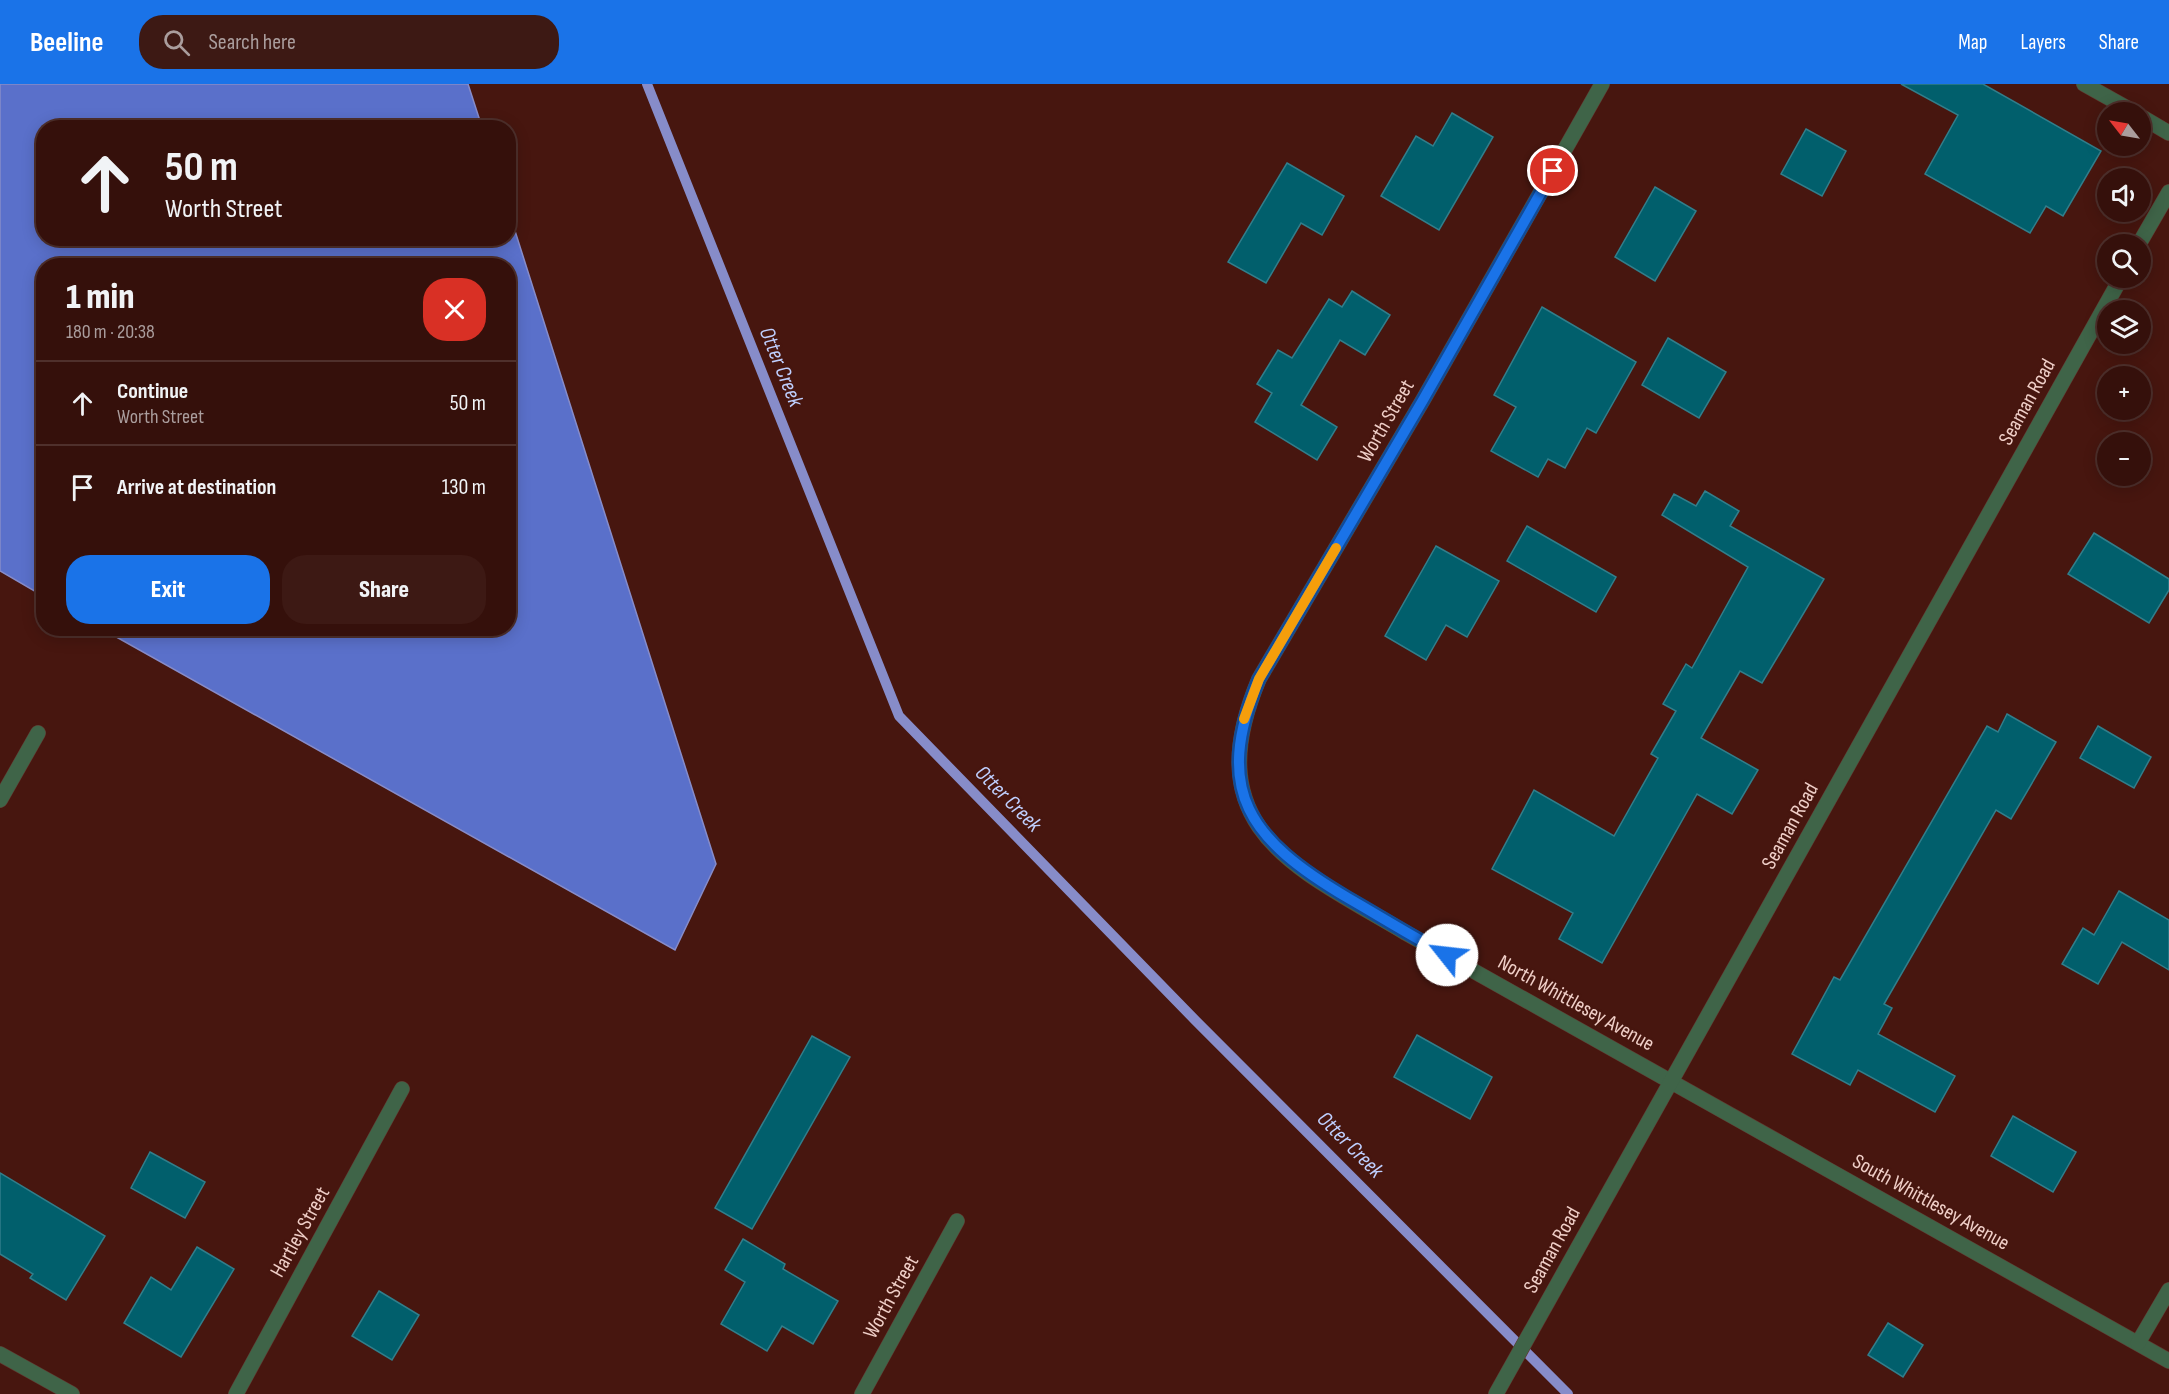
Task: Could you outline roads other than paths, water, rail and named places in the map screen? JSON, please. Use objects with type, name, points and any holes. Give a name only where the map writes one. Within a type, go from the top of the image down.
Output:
[{"type":"street","name":"Worth Street","points":[[1241,788],[1239,767],[1241,728],[1259,679],[1423,400],[1602,84]]},
{"type":"street","points":[[2084,84],[2116,102]]},
{"type":"street","points":[[2151,122],[2169,133]]},
{"type":"street","points":[[2145,234],[2169,192]]},
{"type":"street","name":"Seaman Road","points":[[1496,1394],[2115,288]]},
{"type":"street","points":[[0,800],[38,734]]},
{"type":"street","name":"North Whittlesey Avenue","points":[[1241,788],[1256,824],[1271,844],[1317,879],[1406,933],[1672,1080]]},
{"type":"street","name":"South Whittlesey Avenue","points":[[1672,1080],[2169,1361]]},
{"type":"street","name":"Hartley Street","points":[[236,1394],[402,1089]]},
{"type":"street","name":"Worth Street","points":[[862,1394],[957,1221]]},
{"type":"street","points":[[2138,1343],[2169,1290]]},
{"type":"street","points":[[0,1354],[72,1394]]},
{"type":"water","points":[[0,84],[468,84],[480,120],[36,120],[36,246],[516,246],[516,234],[716,864],[675,950],[114,636],[516,636],[516,258],[36,258],[36,592],[0,571]]},
{"type":"waterway","name":"Otter Creek","points":[[647,84],[899,716],[1196,1021],[1568,1394]]}]
